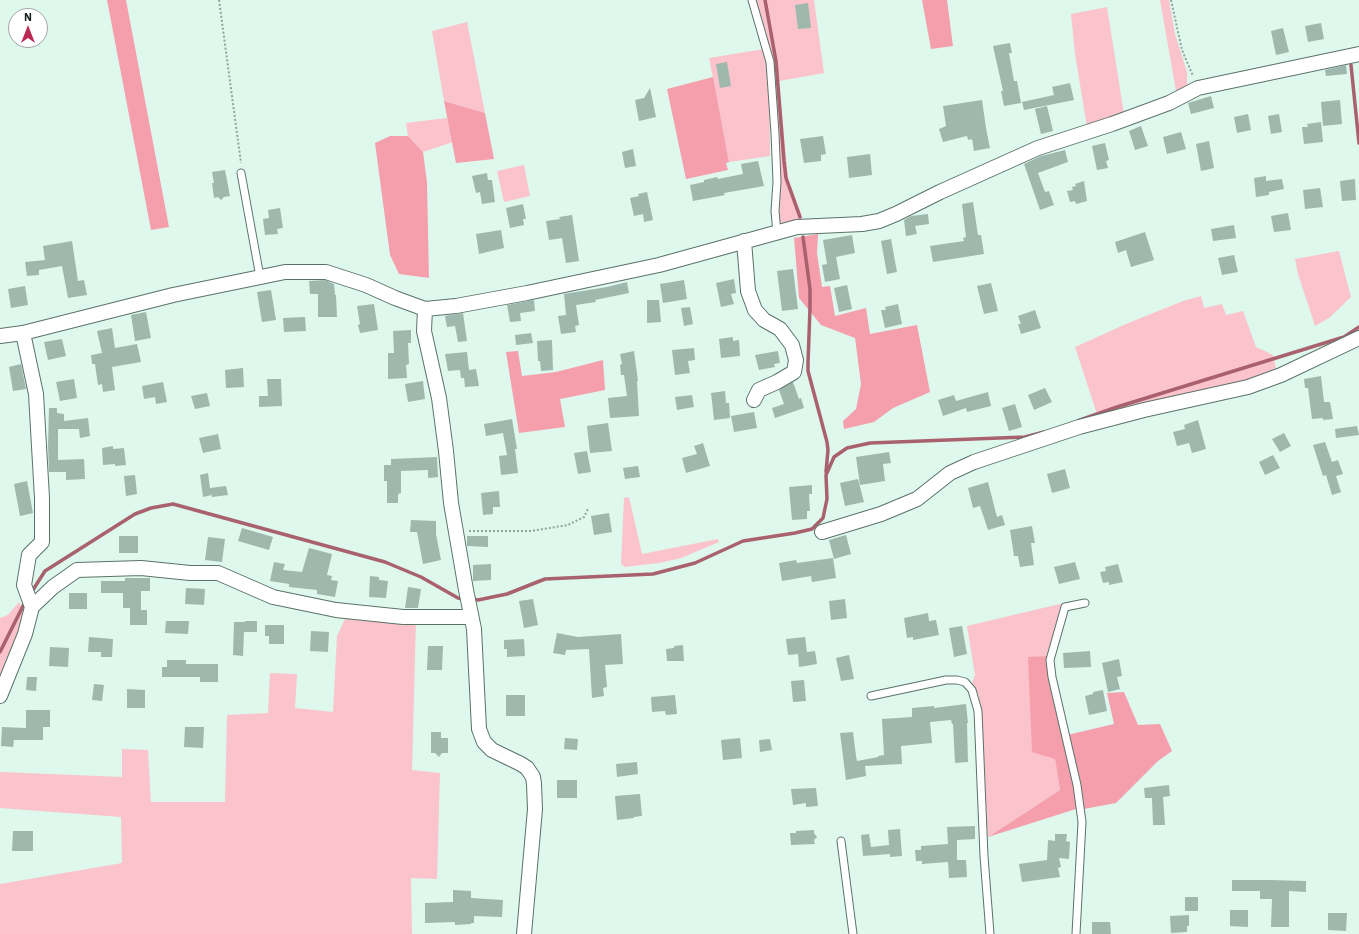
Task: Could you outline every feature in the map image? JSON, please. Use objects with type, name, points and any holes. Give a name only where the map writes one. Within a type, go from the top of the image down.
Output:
[{"type":"street","points":[[0,336],[23,333],[173,295],[285,272],[326,272],[366,285],[395,298],[425,308],[456,306],[527,293],[659,265],[797,227],[862,224],[880,221],[1038,148],[1170,103],[1198,88],[1359,54]]},
{"type":"street","points":[[744,241],[748,291],[755,310],[764,320],[780,329],[792,345],[796,360],[794,372],[759,390],[754,400]]},
{"type":"street","points":[[425,308],[424,331],[439,398],[455,530],[474,629],[480,735],[488,747],[522,764],[527,768],[533,777],[535,809],[524,934]]},
{"type":"street","points":[[23,333],[36,394],[42,498],[42,542],[29,555],[24,585],[32,606]]},
{"type":"street","points":[[822,532],[881,514],[917,499],[950,473],[974,462],[1085,426],[1144,410],[1248,386],[1281,375],[1359,338]]},
{"type":"street","points":[[0,696],[25,634],[32,606],[53,587],[77,570],[141,568],[218,573],[273,597],[336,610],[403,617],[470,612]]},
{"type":"lane","points":[[752,0],[770,62],[775,133],[777,182],[775,211],[777,233]]},
{"type":"lane","points":[[241,173],[260,277]]},
{"type":"lane","points":[[1076,934],[1082,822],[1076,786],[1052,678],[1050,660],[1065,607],[1085,603]]},
{"type":"lane","points":[[871,696],[946,680],[965,682],[972,690],[978,711],[984,856],[990,934]]},
{"type":"lane","points":[[841,841],[853,934]]},
{"type":"path","points":[[219,0],[241,162],[241,173]]},
{"type":"path","points":[[1171,0],[1182,50],[1198,88]]},
{"type":"path","points":[[455,530],[531,531],[568,525],[584,517],[588,509]]},
{"type":"shaded area","points":[[107,0],[126,0],[169,227],[151,230]]},
{"type":"shaded area","points":[[754,0],[814,0],[824,73],[779,81],[788,178],[801,213],[802,221],[784,225],[779,221],[781,184],[774,67]]},
{"type":"shaded area","points":[[922,0],[947,0],[953,46],[931,49]]},
{"type":"shaded area","points":[[1160,0],[1169,0],[1175,34],[1187,72],[1187,86],[1168,97],[1176,91]]},
{"type":"shaded area","points":[[1107,7],[1124,114],[1087,127],[1075,54],[1071,14]]},
{"type":"shaded area","points":[[467,22],[485,113],[444,101],[432,31]]},
{"type":"shaded area","points":[[764,49],[769,78],[770,156],[729,162],[709,58]]},
{"type":"shaded area","points":[[713,77],[729,162],[726,163],[728,170],[686,179],[667,89]]},
{"type":"shaded area","points":[[444,101],[485,113],[494,159],[456,163]]},
{"type":"shaded area","points":[[447,118],[453,142],[423,152],[408,136],[406,123]]},
{"type":"shaded area","points":[[390,136],[408,136],[423,152],[427,182],[429,278],[399,274],[390,255],[375,143]]},
{"type":"shaded area","points":[[524,165],[530,196],[504,202],[497,171]]},
{"type":"shaded area","points":[[818,234],[817,253],[822,287],[830,286],[835,316],[866,308],[870,334],[917,325],[930,392],[893,408],[874,422],[844,429],[843,421],[856,409],[861,384],[855,338],[821,325],[799,298],[794,238]]},
{"type":"shaded area","points":[[1339,251],[1351,297],[1329,318],[1315,326],[1298,274],[1295,259]]},
{"type":"shaded area","points":[[1201,296],[1204,308],[1222,304],[1226,315],[1243,311],[1256,347],[1273,355],[1276,368],[1269,374],[1100,417],[1096,411],[1075,347],[1126,324],[1183,301]]},
{"type":"shaded area","points":[[518,351],[522,376],[556,372],[603,360],[605,390],[560,399],[565,427],[519,433],[506,352]]},
{"type":"shaded area","points":[[629,497],[642,554],[718,539],[719,542],[681,558],[659,563],[625,567],[621,564],[624,498]]},
{"type":"shaded area","points":[[19,602],[24,612],[24,621],[0,683],[0,618],[8,615]]},
{"type":"shaded area","points":[[1064,603],[1048,656],[1028,658],[1055,759],[1060,790],[988,837],[979,696],[972,683],[975,675],[967,626]]},
{"type":"shaded area","points":[[346,617],[416,621],[412,770],[440,773],[437,879],[411,878],[412,934],[0,934],[0,884],[122,863],[121,817],[0,808],[0,772],[122,777],[122,749],[148,750],[151,802],[225,802],[227,715],[268,713],[270,673],[297,674],[295,708],[333,712],[337,636]]},
{"type":"shaded area","points":[[1048,656],[1063,736],[1114,724],[1107,693],[1124,692],[1138,725],[1160,724],[1172,751],[1158,761],[1116,803],[1076,809],[988,837],[1060,790],[1055,759],[1032,752],[1028,657]]},
{"type":"building","points":[[808,3],[811,28],[798,29],[795,5]]},
{"type":"building","points":[[1321,23],[1324,39],[1308,42],[1305,26]]},
{"type":"building","points":[[1283,28],[1289,52],[1276,55],[1271,31]]},
{"type":"building","points":[[1010,43],[1012,53],[1009,53],[1014,81],[1017,81],[1021,103],[1004,106],[1001,91],[1003,91],[993,46]]},
{"type":"building","points":[[727,62],[731,86],[720,88],[716,64]]},
{"type":"building","points":[[1346,65],[1347,74],[1326,76],[1325,70]]},
{"type":"building","points":[[1070,83],[1074,100],[1024,110],[1022,102],[1054,95],[1052,87]]},
{"type":"building","points":[[650,88],[656,117],[639,121],[635,100],[644,98]]},
{"type":"building","points":[[1211,96],[1214,108],[1191,114],[1188,103]]},
{"type":"building","points":[[982,100],[990,148],[974,151],[972,139],[968,140],[967,136],[943,142],[939,129],[946,126],[943,106]]},
{"type":"building","points":[[1340,100],[1342,124],[1323,126],[1321,102]]},
{"type":"building","points":[[1047,106],[1053,131],[1041,134],[1035,109]]},
{"type":"building","points":[[1248,114],[1251,130],[1237,133],[1234,117]]},
{"type":"building","points":[[1279,114],[1282,132],[1271,134],[1268,116]]},
{"type":"building","points":[[1321,122],[1323,142],[1304,144],[1302,127],[1308,127],[1307,124]]},
{"type":"building","points":[[1141,126],[1148,146],[1135,150],[1129,131]]},
{"type":"building","points":[[1181,132],[1186,149],[1167,154],[1163,137]]},
{"type":"building","points":[[823,136],[826,154],[821,155],[821,161],[804,163],[800,139]]},
{"type":"building","points":[[1209,141],[1214,168],[1201,171],[1196,144]]},
{"type":"building","points":[[1105,143],[1109,160],[1106,161],[1108,168],[1097,170],[1092,146]]},
{"type":"building","points":[[633,149],[636,166],[625,168],[622,152]]},
{"type":"building","points":[[1065,150],[1068,162],[1038,173],[1045,192],[1049,191],[1054,205],[1040,210],[1024,164],[1041,156]]},
{"type":"building","points":[[870,154],[872,175],[849,178],[847,157]]},
{"type":"building","points":[[758,161],[764,186],[724,193],[725,195],[693,201],[690,185],[717,177],[718,179],[743,174],[741,164]]},
{"type":"building","points":[[225,170],[230,196],[224,197],[221,200],[218,197],[214,198],[212,172]]},
{"type":"building","points":[[487,173],[488,180],[492,180],[495,202],[482,204],[480,192],[476,193],[472,176]]},
{"type":"building","points":[[1266,176],[1266,181],[1282,179],[1284,189],[1269,192],[1269,195],[1256,197],[1254,178]]},
{"type":"building","points":[[1355,179],[1356,200],[1342,201],[1340,181]]},
{"type":"building","points":[[1084,181],[1087,201],[1076,204],[1075,201],[1070,202],[1067,191],[1073,190],[1072,187],[1076,186],[1075,184]]},
{"type":"building","points":[[1320,188],[1323,207],[1305,209],[1303,190]]},
{"type":"building","points":[[647,192],[653,220],[644,222],[643,214],[634,216],[630,198]]},
{"type":"building","points":[[973,202],[978,235],[981,235],[984,254],[933,262],[930,246],[964,241],[963,238],[966,237],[962,204]]},
{"type":"building","points":[[523,204],[526,219],[523,219],[524,225],[510,228],[506,208]]},
{"type":"building","points":[[280,208],[283,228],[277,229],[278,234],[265,235],[263,219],[269,218],[268,210]]},
{"type":"building","points":[[1288,213],[1291,230],[1274,232],[1271,216]]},
{"type":"building","points":[[928,214],[929,224],[915,226],[917,234],[906,236],[904,220],[911,216]]},
{"type":"building","points":[[572,215],[579,261],[566,263],[562,238],[549,240],[546,221]]},
{"type":"building","points":[[1234,225],[1236,238],[1213,241],[1211,229]]},
{"type":"building","points":[[501,230],[504,248],[479,254],[476,234]]},
{"type":"building","points":[[1145,232],[1154,260],[1131,267],[1126,250],[1118,253],[1115,242]]},
{"type":"building","points":[[852,235],[855,253],[836,257],[840,279],[825,282],[822,265],[827,264],[823,240]]},
{"type":"building","points":[[891,239],[897,272],[887,274],[881,241]]},
{"type":"building","points":[[72,241],[78,281],[84,280],[87,295],[68,298],[62,266],[39,270],[39,275],[27,276],[25,262],[45,260],[43,246]]},
{"type":"building","points":[[1234,255],[1238,272],[1222,275],[1218,258]]},
{"type":"building","points":[[793,269],[798,309],[782,311],[777,271]]},
{"type":"building","points":[[734,279],[736,293],[731,294],[734,304],[721,307],[716,283]]},
{"type":"building","points":[[325,280],[334,284],[337,317],[318,317],[318,294],[310,294],[309,281]]},
{"type":"building","points":[[684,280],[687,299],[663,303],[660,284]]},
{"type":"building","points":[[627,282],[629,293],[595,300],[596,302],[576,305],[579,325],[575,326],[576,332],[561,334],[558,316],[566,315],[564,294]]},
{"type":"building","points":[[991,283],[998,311],[984,314],[977,286]]},
{"type":"building","points":[[847,285],[852,309],[839,312],[834,288]]},
{"type":"building","points":[[25,286],[28,305],[11,308],[8,289]]},
{"type":"building","points":[[271,290],[276,320],[262,322],[257,292]]},
{"type":"building","points":[[534,300],[535,311],[520,313],[521,321],[510,322],[507,305]]},
{"type":"building","points":[[647,300],[659,300],[661,322],[647,323]]},
{"type":"building","points":[[374,304],[378,330],[360,333],[357,306]]},
{"type":"building","points":[[898,304],[902,324],[885,328],[881,310],[886,310],[885,307]]},
{"type":"building","points":[[690,307],[693,324],[684,326],[681,308]]},
{"type":"building","points":[[1035,310],[1041,328],[1021,334],[1018,324],[1021,324],[1018,316]]},
{"type":"building","points":[[146,312],[151,338],[135,341],[131,315]]},
{"type":"building","points":[[463,313],[467,341],[458,342],[455,326],[447,327],[445,316]]},
{"type":"building","points":[[305,317],[306,331],[284,332],[283,318]]},
{"type":"building","points":[[112,328],[115,348],[137,344],[141,362],[112,367],[115,390],[103,392],[102,384],[98,385],[95,364],[92,364],[91,355],[102,353],[97,331]]},
{"type":"building","points":[[411,330],[411,343],[408,343],[409,364],[406,365],[407,378],[388,379],[388,353],[394,353],[393,331]]},
{"type":"building","points":[[531,333],[533,343],[516,345],[515,335]]},
{"type":"building","points":[[733,337],[733,341],[739,340],[740,356],[721,358],[719,339]]},
{"type":"building","points":[[62,339],[66,356],[48,360],[44,342]]},
{"type":"building","points":[[552,340],[553,370],[541,371],[540,361],[538,361],[537,341]]},
{"type":"building","points":[[694,348],[695,360],[688,361],[690,373],[675,375],[672,350]]},
{"type":"building","points":[[634,351],[638,381],[639,416],[610,418],[608,398],[627,396],[624,375],[621,375],[620,365],[622,364],[620,354]]},
{"type":"building","points":[[778,351],[780,363],[774,364],[775,367],[759,370],[755,355]]},
{"type":"building","points":[[467,352],[469,370],[476,369],[479,386],[465,387],[464,378],[461,378],[460,370],[448,371],[445,354]]},
{"type":"building","points":[[21,364],[26,389],[13,391],[9,367]]},
{"type":"building","points":[[243,368],[244,387],[226,388],[225,370]]},
{"type":"building","points":[[1321,376],[1324,402],[1330,402],[1333,419],[1312,419],[1308,388],[1305,388],[1304,379]]},
{"type":"building","points":[[74,379],[77,398],[60,401],[56,382]]},
{"type":"building","points":[[267,379],[281,379],[282,406],[259,407],[259,396],[268,396]]},
{"type":"building","points":[[423,381],[425,399],[408,402],[405,384]]},
{"type":"building","points":[[163,382],[167,402],[156,404],[155,397],[144,399],[142,386]]},
{"type":"building","points":[[793,382],[804,408],[775,418],[772,408],[784,404],[779,390]]},
{"type":"building","points":[[1045,388],[1052,402],[1034,410],[1028,395]]},
{"type":"building","points":[[725,391],[726,403],[729,403],[730,418],[714,420],[711,393]]},
{"type":"building","points":[[988,392],[991,406],[967,412],[966,408],[943,416],[938,400],[954,395],[956,401]]},
{"type":"building","points":[[207,393],[210,406],[195,409],[191,396]]},
{"type":"building","points":[[692,395],[694,407],[677,410],[675,397]]},
{"type":"building","points":[[1015,404],[1022,427],[1009,431],[1002,408]]},
{"type":"building","points":[[49,408],[57,408],[57,413],[64,414],[64,421],[88,418],[90,436],[80,438],[79,429],[58,429],[58,460],[84,459],[85,479],[66,480],[66,472],[49,472]]},
{"type":"building","points":[[754,412],[757,428],[734,432],[731,416]]},
{"type":"building","points":[[512,419],[517,449],[515,449],[518,473],[501,475],[499,456],[507,455],[503,433],[486,436],[484,424]]},
{"type":"building","points":[[1198,420],[1206,449],[1192,453],[1189,443],[1177,446],[1173,432],[1185,429],[1184,425]]},
{"type":"building","points":[[608,423],[612,451],[590,453],[587,426]]},
{"type":"building","points":[[1357,426],[1359,435],[1336,438],[1335,429]]},
{"type":"building","points":[[1284,433],[1291,446],[1280,452],[1272,439]]},
{"type":"building","points":[[218,434],[221,449],[203,453],[199,438]]},
{"type":"building","points":[[1325,442],[1332,462],[1338,460],[1343,474],[1336,476],[1341,492],[1332,495],[1326,475],[1323,476],[1313,445]]},
{"type":"building","points":[[703,443],[710,466],[686,473],[682,458],[697,454],[694,446]]},
{"type":"building","points":[[113,446],[113,449],[124,448],[126,465],[103,465],[102,448]]},
{"type":"building","points":[[587,451],[591,472],[578,474],[574,453]]},
{"type":"building","points":[[889,452],[891,463],[883,464],[885,481],[860,485],[856,457]]},
{"type":"building","points":[[1273,455],[1280,468],[1265,475],[1259,462]]},
{"type":"building","points":[[437,457],[438,477],[428,478],[428,470],[401,471],[401,493],[398,494],[398,503],[387,503],[387,481],[384,481],[384,465],[391,465],[391,459]]},
{"type":"building","points":[[638,466],[640,477],[625,479],[623,468]]},
{"type":"building","points":[[1065,469],[1070,488],[1052,493],[1047,474]]},
{"type":"building","points":[[208,473],[210,488],[226,486],[228,495],[212,497],[212,495],[203,497],[200,475]]},
{"type":"building","points":[[135,475],[137,494],[126,496],[124,476]]},
{"type":"building","points":[[858,479],[864,502],[845,506],[840,483]]},
{"type":"building","points":[[27,481],[33,513],[20,516],[14,484]]},
{"type":"building","points":[[988,482],[997,517],[1002,515],[1005,525],[988,530],[980,506],[973,508],[968,488]]},
{"type":"building","points":[[812,485],[812,494],[809,494],[810,511],[807,511],[807,519],[792,520],[789,487]]},
{"type":"building","points":[[499,491],[500,507],[493,507],[493,514],[483,515],[481,493]]},
{"type":"building","points":[[609,513],[612,532],[594,535],[591,516]]},
{"type":"building","points":[[411,520],[436,521],[436,534],[441,560],[423,564],[417,532],[410,532]]},
{"type":"building","points":[[1032,526],[1035,543],[1031,543],[1034,565],[1020,567],[1018,556],[1014,556],[1010,530]]},
{"type":"building","points":[[242,528],[273,537],[269,550],[238,541]]},
{"type":"building","points":[[846,535],[851,554],[834,559],[829,540]]},
{"type":"building","points":[[119,536],[138,536],[138,553],[119,553]]},
{"type":"building","points":[[467,536],[488,536],[488,547],[467,546]]},
{"type":"building","points":[[208,537],[225,539],[222,562],[205,560]]},
{"type":"building","points":[[309,548],[332,554],[327,575],[332,576],[331,580],[338,581],[335,597],[317,594],[317,590],[289,587],[289,584],[270,581],[274,562],[285,564],[283,570],[302,572]]},
{"type":"building","points":[[833,558],[836,578],[812,582],[811,576],[782,581],[779,563],[796,560],[797,563]]},
{"type":"building","points":[[1075,562],[1080,579],[1059,584],[1054,567]]},
{"type":"building","points":[[491,564],[491,580],[473,581],[473,565]]},
{"type":"building","points":[[1118,564],[1123,582],[1109,585],[1109,582],[1103,583],[1100,572],[1106,571],[1105,567]]},
{"type":"building","points":[[370,576],[379,577],[379,580],[388,581],[386,598],[369,597]]},
{"type":"building","points":[[125,578],[150,578],[150,591],[141,591],[141,610],[147,610],[147,625],[130,625],[130,608],[123,608],[123,593],[101,593],[101,581],[125,581]]},
{"type":"building","points":[[408,587],[421,589],[418,608],[405,608]]},
{"type":"building","points":[[186,588],[205,589],[204,605],[185,604]]},
{"type":"building","points":[[69,593],[87,593],[87,609],[69,609]]},
{"type":"building","points":[[533,599],[538,625],[524,628],[519,601]]},
{"type":"building","points":[[845,599],[847,618],[831,620],[829,601]]},
{"type":"building","points":[[928,613],[929,621],[936,620],[939,635],[913,640],[913,637],[907,638],[904,618]]},
{"type":"building","points":[[166,621],[189,621],[188,634],[165,633]]},
{"type":"building","points":[[257,621],[257,632],[244,632],[243,656],[233,655],[234,622]]},
{"type":"building","points":[[265,625],[284,625],[284,644],[269,644],[269,636],[265,636]]},
{"type":"building","points":[[962,626],[967,654],[954,657],[949,628]]},
{"type":"building","points":[[311,631],[329,632],[328,652],[310,651]]},
{"type":"building","points":[[557,633],[578,637],[621,634],[623,664],[605,665],[607,687],[603,688],[604,696],[592,698],[589,649],[566,650],[565,655],[553,653]]},
{"type":"building","points":[[89,637],[113,639],[112,657],[101,657],[101,652],[88,652]]},
{"type":"building","points":[[805,637],[807,652],[815,651],[817,664],[799,667],[798,654],[788,655],[786,639]]},
{"type":"building","points":[[524,639],[525,656],[507,657],[507,649],[504,649],[504,640]]},
{"type":"building","points":[[683,645],[684,661],[667,661],[666,649]]},
{"type":"building","points":[[428,646],[443,646],[442,670],[427,670]]},
{"type":"building","points":[[50,647],[69,648],[68,667],[49,666]]},
{"type":"building","points":[[1090,651],[1091,667],[1064,668],[1063,653]]},
{"type":"building","points":[[849,655],[854,679],[841,681],[836,658]]},
{"type":"building","points":[[1119,659],[1122,676],[1117,677],[1120,689],[1108,692],[1102,663]]},
{"type":"building","points":[[167,660],[186,660],[186,664],[218,664],[218,682],[200,682],[200,677],[162,677],[162,667],[167,667]]},
{"type":"building","points":[[27,677],[37,677],[36,691],[26,690]]},
{"type":"building","points":[[804,680],[806,701],[793,702],[791,681]]},
{"type":"building","points":[[94,684],[104,685],[102,701],[92,700]]},
{"type":"building","points":[[127,689],[145,690],[145,708],[127,708]]},
{"type":"building","points":[[1103,690],[1107,711],[1089,715],[1085,696],[1093,694],[1093,692]]},
{"type":"building","points":[[506,695],[525,695],[525,716],[506,716]]},
{"type":"building","points":[[675,695],[677,714],[666,715],[665,711],[652,712],[651,697]]},
{"type":"building","points":[[966,704],[968,723],[968,762],[955,763],[953,724],[951,720],[930,722],[932,743],[901,746],[902,764],[865,766],[866,776],[846,780],[840,733],[853,732],[857,761],[878,757],[884,755],[882,719],[912,717],[912,708],[934,706],[934,708]]},
{"type":"building","points":[[26,710],[50,710],[50,727],[43,727],[43,740],[14,740],[13,747],[1,746],[2,727],[26,728]]},
{"type":"building","points":[[185,727],[204,727],[203,748],[184,747]]},
{"type":"building","points":[[431,732],[441,732],[441,738],[448,738],[448,753],[442,753],[439,757],[435,753],[431,753]]},
{"type":"building","points":[[565,738],[578,739],[577,750],[564,749]]},
{"type":"building","points":[[740,738],[742,758],[723,760],[721,740]]},
{"type":"building","points":[[770,739],[772,750],[760,752],[759,740]]},
{"type":"building","points":[[637,762],[638,774],[617,777],[616,764]]},
{"type":"building","points":[[557,780],[577,780],[577,798],[557,798]]},
{"type":"building","points":[[1169,785],[1170,796],[1163,797],[1165,825],[1153,825],[1152,798],[1145,798],[1144,788]]},
{"type":"building","points":[[816,788],[818,806],[806,807],[806,803],[793,805],[791,789]]},
{"type":"building","points":[[640,794],[642,816],[617,820],[615,796]]},
{"type":"building","points":[[975,826],[975,839],[957,840],[957,860],[966,860],[967,877],[949,878],[948,862],[922,864],[922,861],[916,861],[915,850],[921,850],[921,846],[948,844],[947,827]]},
{"type":"building","points":[[900,829],[902,856],[890,857],[890,854],[863,856],[861,835],[869,834],[871,847],[889,845],[888,830]]},
{"type":"building","points":[[814,830],[817,837],[814,840],[815,844],[791,845],[790,833],[796,833],[796,831]]},
{"type":"building","points":[[13,831],[33,831],[33,851],[12,851]]},
{"type":"building","points":[[1055,834],[1067,834],[1066,841],[1070,842],[1069,859],[1059,858],[1061,867],[1058,868],[1060,877],[1022,882],[1019,864],[1047,860],[1048,840],[1055,841]]},
{"type":"building","points":[[1232,880],[1306,881],[1306,892],[1289,891],[1289,927],[1271,927],[1272,899],[1260,899],[1260,891],[1232,891]]},
{"type":"building","points":[[453,890],[471,891],[471,898],[503,900],[502,917],[474,916],[474,923],[471,924],[455,925],[455,922],[425,923],[425,903],[453,902]]},
{"type":"building","points":[[1185,897],[1198,897],[1198,911],[1185,911]]},
{"type":"building","points":[[1230,910],[1248,910],[1248,927],[1230,926]]},
{"type":"building","points":[[1328,913],[1347,913],[1346,931],[1328,930]]},
{"type":"building","points":[[1189,915],[1189,926],[1187,926],[1187,932],[1171,933],[1170,916]]},
{"type":"building","points":[[1092,922],[1110,922],[1111,934],[1092,934]]},
{"type":"waterway","points":[[765,0],[776,61],[786,178],[800,217]]},
{"type":"waterway","points":[[1351,65],[1359,143]]},
{"type":"waterway","points":[[803,237],[810,289],[808,371],[827,442],[828,450],[826,472]]},
{"type":"waterway","points":[[1080,420],[1117,407],[1344,337],[1359,327]]},
{"type":"waterway","points":[[472,599],[478,600],[507,594],[545,579],[653,574],[695,563],[743,541],[812,529],[823,518],[827,499],[826,475],[834,457],[847,448],[870,443],[1025,437],[1044,432]]},
{"type":"waterway","points":[[31,593],[45,571],[135,514],[151,508],[173,504],[385,562],[421,577],[458,598],[464,599]]},
{"type":"waterway","points":[[0,652],[25,602]]}]
